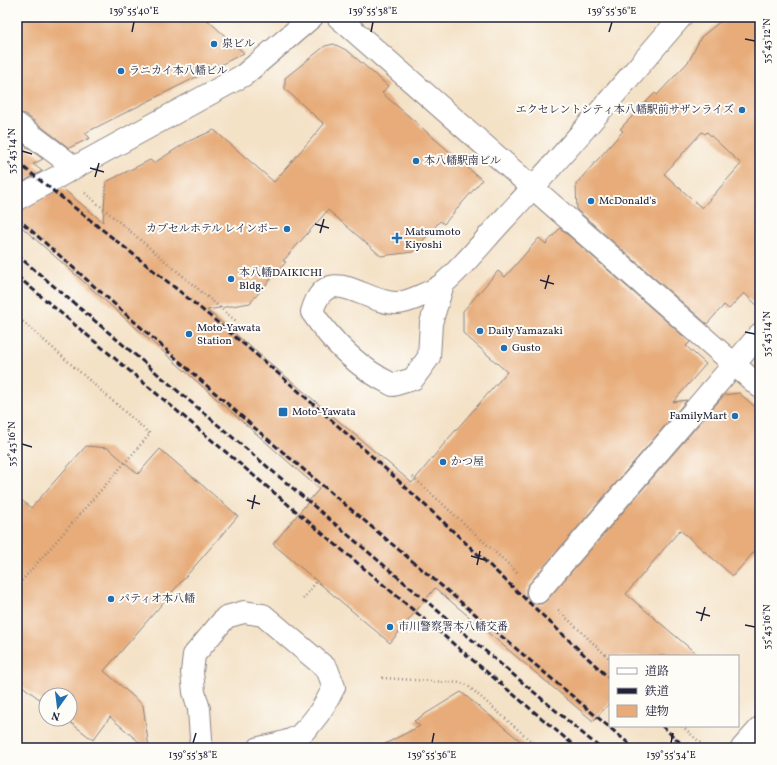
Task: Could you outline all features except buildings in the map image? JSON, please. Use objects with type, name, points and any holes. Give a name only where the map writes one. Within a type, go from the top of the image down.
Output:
[{"type":"street","points":[[17,199],[244,75],[312,17]]},
{"type":"street","points":[[338,17],[760,387]]},
{"type":"street","points":[[443,284],[431,323],[429,357],[413,379],[393,385],[372,375],[325,332],[312,312],[315,301],[322,292],[332,286],[342,285],[369,297],[397,304],[420,296],[443,284],[533,188],[681,17]]},
{"type":"street","points":[[17,124],[68,170]]},
{"type":"street","points":[[538,592],[760,334]]},
{"type":"street","points":[[200,748],[202,738],[199,709],[194,692],[192,672],[194,655],[226,617],[244,612],[263,615],[327,669],[334,687],[327,702],[299,736],[270,746],[258,748]]},
{"type":"street","points":[[742,748],[760,728]]},
{"type":"path","points":[[68,170],[237,322]]},
{"type":"path","points":[[17,322],[18,317]]},
{"type":"path","points":[[17,586],[150,434],[18,317]]},
{"type":"path","points":[[413,477],[609,658]]},
{"type":"path","points":[[303,599],[317,582]]},
{"type":"path","points":[[382,678],[461,683],[467,685],[539,748]]},
{"type":"path","points":[[683,727],[706,748]]},
{"type":"railway","points":[[17,162],[193,302],[296,389],[415,496],[609,678]]},
{"type":"railway","points":[[17,218],[265,437],[609,727]]},
{"type":"railway","points":[[17,255],[600,748]]},
{"type":"railway","points":[[17,276],[577,748]]},
{"type":"railway","points":[[609,727],[634,748]]},
{"type":"railway","points":[[663,727],[686,748]]},
{"type":"place","name":"泉ビル","points":[[214,44]]},
{"type":"place","name":"ラニカイ本八幡ビル","points":[[121,71]]},
{"type":"place","name":"エクセレントシティ本八幡駅前サザンライズ","points":[[742,110]]},
{"type":"place","name":"本八幡駅南ビル","points":[[416,161]]},
{"type":"place","name":"McDonald's","points":[[591,201]]},
{"type":"place","name":"カプセルホテル レインボー","points":[[287,229]]},
{"type":"place","name":"Matsumoto Kiyoshi","points":[[397,238]]},
{"type":"place","name":"本八幡DAIKICHI Bldg.","points":[[231,279]]},
{"type":"place","name":"Daily Yamazaki","points":[[480,331]]},
{"type":"place","name":"Moto-Yawata Station","points":[[189,334]]},
{"type":"place","name":"Gusto","points":[[504,348]]},
{"type":"place","name":"Moto-Yawata","points":[[283,412]]},
{"type":"place","name":"FamilyMart","points":[[735,416]]},
{"type":"place","name":"かつ屋","points":[[443,462]]},
{"type":"place","name":"パティオ本八幡","points":[[111,599]]},
{"type":"place","name":"市川警察署本八幡交番","points":[[390,627]]}]
